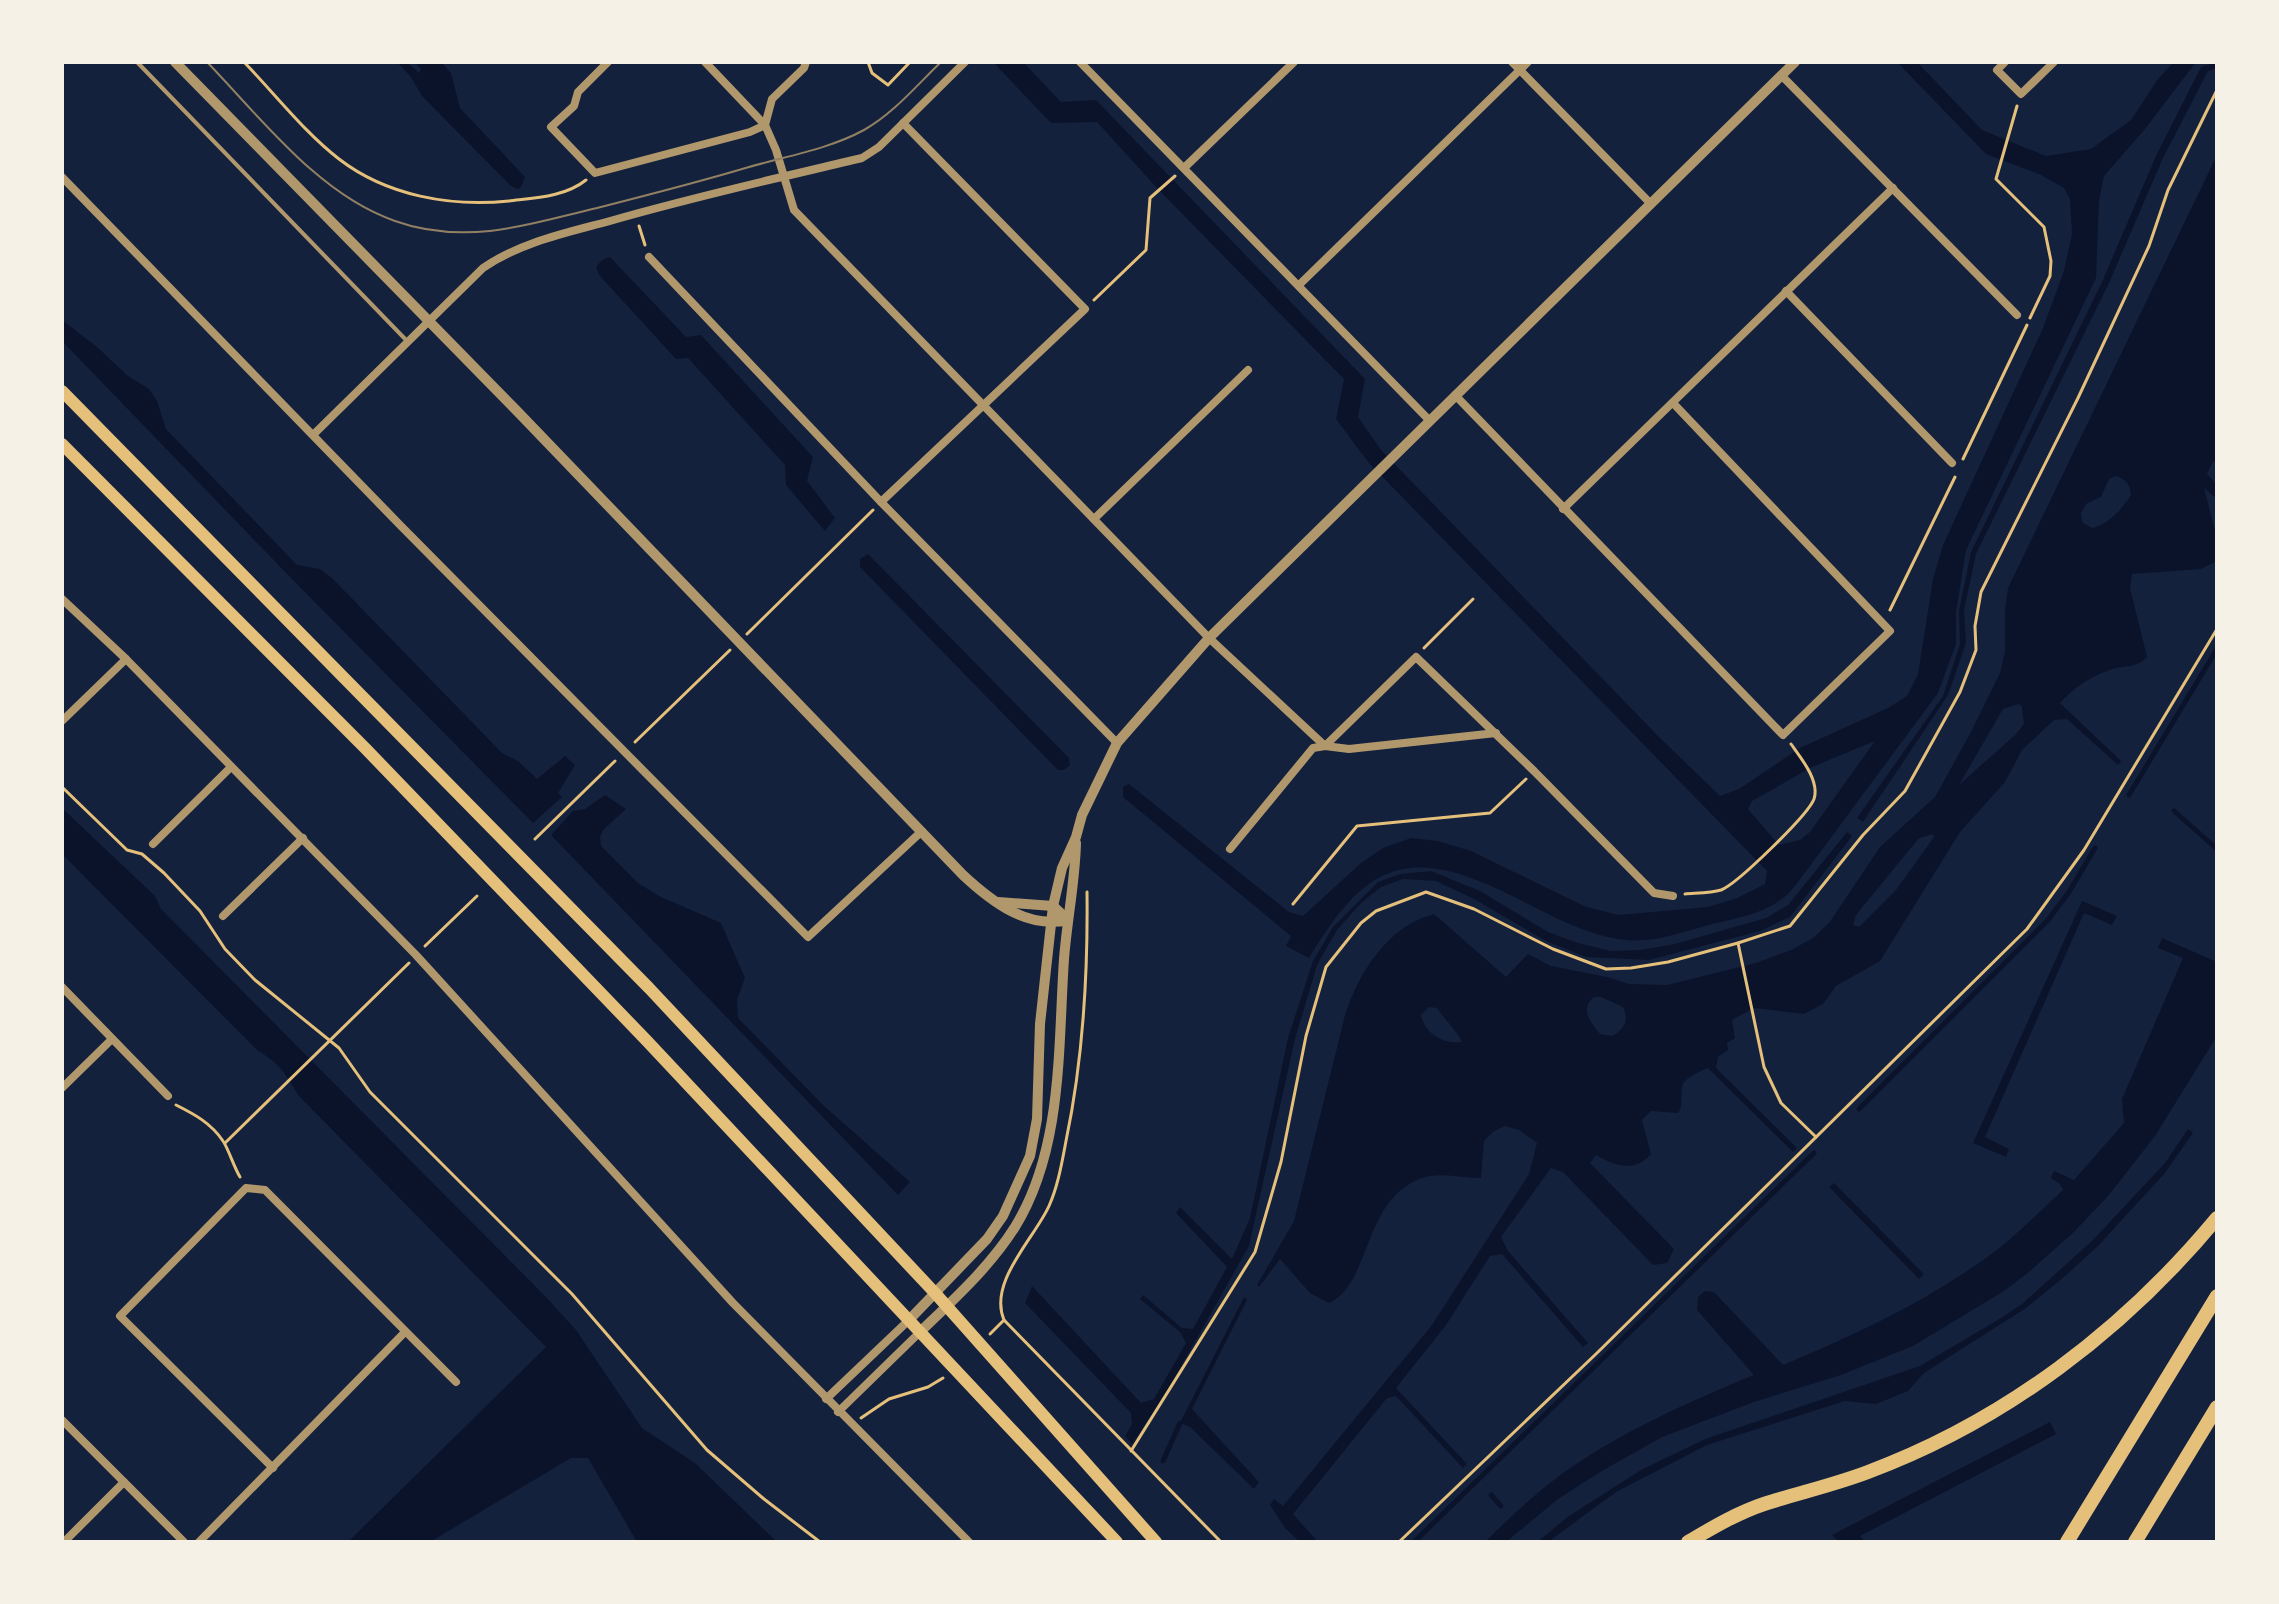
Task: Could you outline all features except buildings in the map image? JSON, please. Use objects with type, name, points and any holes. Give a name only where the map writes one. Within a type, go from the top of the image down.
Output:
[{"type":"highway","points":[[1688,1542],[1764,1504],[1867,1473],[1917,1453],[2023,1394],[2129,1312],[2183,1259],[2217,1218]]},
{"type":"highway","points":[[2067,1542],[2217,1296]]},
{"type":"highway","points":[[2135,1542],[2217,1407]]},
{"type":"main road","points":[[62,391],[638,977],[935,1293],[1156,1542]]},
{"type":"main road","points":[[62,444],[366,749],[636,1029],[1117,1542]]},
{"type":"street","points":[[175,62],[971,883],[1016,915],[1050,924],[1068,920]]},
{"type":"street","points":[[608,62],[578,92],[574,106],[551,127],[595,173],[750,132],[765,125],[772,99],[804,68],[806,62]]},
{"type":"street","points":[[705,62],[765,125],[794,210],[1209,638],[1325,746]]},
{"type":"street","points":[[314,434],[483,268],[501,255],[635,213],[870,154],[965,62]]},
{"type":"street","points":[[1080,62],[1180,171],[1299,285],[1430,421]]},
{"type":"street","points":[[1180,171],[1294,62]]},
{"type":"street","points":[[1512,62],[1651,204]]},
{"type":"street","points":[[1299,285],[1528,62]]},
{"type":"street","points":[[826,1399],[909,1320],[987,1239],[1003,1216],[1030,1156],[1037,1119],[1040,1024],[1053,906],[1062,868],[1082,815],[1117,743],[1209,638],[1795,62]]},
{"type":"street","points":[[2005,62],[1997,70],[2021,94],[2054,62]]},
{"type":"street","points":[[1781,75],[2017,315]]},
{"type":"street","points":[[881,502],[1085,309],[903,123]]},
{"type":"street","points":[[62,177],[808,937],[922,831]]},
{"type":"street","points":[[1563,509],[1893,188]]},
{"type":"street","points":[[649,257],[881,502],[1117,743]]},
{"type":"street","points":[[1786,291],[1952,463]]},
{"type":"street","points":[[1094,519],[1248,370]]},
{"type":"street","points":[[1455,395],[1783,735],[1887,628],[1673,403]]},
{"type":"street","points":[[62,599],[126,659],[416,955],[733,1303],[969,1542]]},
{"type":"street","points":[[1325,746],[1416,657],[1654,893],[1673,896]]},
{"type":"street","points":[[62,721],[126,659]]},
{"type":"street","points":[[1230,849],[1313,748],[1349,749],[1496,733]]},
{"type":"street","points":[[153,844],[231,767]]},
{"type":"street","points":[[838,1412],[999,1250],[1015,1227],[1039,1177],[1055,1087],[1076,837]]},
{"type":"street","points":[[223,916],[303,838]]},
{"type":"street","points":[[998,902],[1053,906],[1068,920]]},
{"type":"street","points":[[62,987],[168,1096]]},
{"type":"street","points":[[62,1088],[112,1039]]},
{"type":"street","points":[[273,1468],[120,1316],[246,1188],[265,1190],[456,1382]]},
{"type":"street","points":[[199,1542],[405,1332]]},
{"type":"street","points":[[62,1420],[184,1542]]},
{"type":"street","points":[[64,1542],[124,1482]]},
{"type":"lane","points":[[137,62],[408,342]]},
{"type":"path","points":[[244,62],[338,158],[371,178],[405,192],[441,201],[487,203],[539,198],[578,186],[595,173]]},
{"type":"path","points":[[868,62],[872,73],[888,85],[910,62]]},
{"type":"path","points":[[1131,1451],[1255,1252],[1281,1162],[1306,1036],[1326,967],[1361,923],[1376,911],[1426,892],[1474,909],[1553,949],[1606,969],[1668,962],[1790,926],[1863,835],[1905,791],[1960,692],[1976,650],[1975,626],[1981,592],[2091,371],[2149,246],[2168,190],[2217,90]]},
{"type":"path","points":[[1887,628],[2050,276],[2051,261],[2044,227],[1996,179],[2021,94]]},
{"type":"path","points":[[1085,309],[1146,250],[1150,198],[1180,171]]},
{"type":"path","points":[[635,213],[649,257]]},
{"type":"path","points":[[535,839],[881,502]]},
{"type":"path","points":[[1416,657],[1473,599]]},
{"type":"path","points":[[1399,1542],[1597,1353],[2027,929],[2084,850],[2217,629]]},
{"type":"path","points":[[1673,896],[1722,889],[1751,866],[1805,813],[1814,798],[1811,775],[1793,747]]},
{"type":"path","points":[[1293,904],[1357,826],[1490,813],[1534,771]]},
{"type":"path","points":[[62,787],[127,850],[142,854],[164,873],[200,911],[225,949],[255,980],[339,1048],[370,1092],[572,1294],[707,1450],[820,1542]]},
{"type":"path","points":[[437,936],[477,896]]},
{"type":"path","points":[[1738,943],[1764,1067],[1781,1103],[1816,1137]]},
{"type":"path","points":[[225,1143],[416,955]]},
{"type":"path","points":[[168,1096],[202,1118],[225,1143],[246,1188]]},
{"type":"path","points":[[980,1343],[1004,1320],[1221,1542]]},
{"type":"path","points":[[851,1424],[889,1399],[934,1384],[954,1368]]},
{"type":"water","points":[[397,62],[407,62],[419,73],[421,69],[414,62],[441,62],[451,73],[460,108],[525,177],[521,187],[511,186],[422,96]]},
{"type":"water","points":[[993,62],[1023,62],[1061,102],[1096,100],[1365,379],[1358,417],[1381,450],[1720,796],[1739,789],[1800,748],[1888,708],[1907,696],[1918,674],[1933,579],[1943,545],[2043,328],[2064,271],[2072,234],[2070,199],[2064,188],[2041,175],[1986,154],[1897,62],[1917,62],[1982,130],[2046,156],[2091,149],[2131,120],[2158,79],[2174,62],[2196,62],[2104,176],[2099,200],[2096,278],[1966,550],[1956,612],[1956,644],[1938,693],[1790,892],[1775,904],[1748,915],[1637,941],[1593,933],[1467,877],[1438,869],[1412,868],[1389,873],[1368,885],[1348,903],[1309,958],[1286,946],[1291,936],[1123,797],[1123,787],[1129,784],[1289,912],[1303,916],[1361,863],[1383,848],[1411,838],[1438,841],[1471,851],[1584,906],[1618,915],[1708,907],[1737,898],[1765,884],[1767,871],[1369,463],[1336,419],[1344,379],[1157,188],[1097,122],[1051,123]],"holes":[[[1875,741],[1810,832],[1800,840],[1779,845],[1748,809],[1752,801],[1812,767]]]},
{"type":"water","points":[[2217,62],[2217,68],[2208,71],[2163,158],[2109,283],[1976,554],[1964,610],[1966,643],[1948,695],[1863,822],[1857,818],[1943,696],[1960,644],[1959,611],[1971,552],[2102,282],[2156,156],[2201,67]]},
{"type":"water","points":[[2217,155],[2217,462],[2213,461],[2207,474],[2217,485],[2217,499],[2204,488],[2217,538],[2217,561],[2201,569],[2132,574],[2130,588],[2147,657],[2134,665],[2095,676],[2060,703],[2121,761],[2118,765],[2067,719],[2054,720],[2022,750],[2005,782],[1960,832],[1880,961],[1836,986],[1823,1004],[1804,1014],[1754,1008],[1732,1020],[1735,1038],[1727,1043],[1728,1050],[1718,1057],[1716,1068],[1797,1148],[1793,1152],[1708,1068],[1685,1081],[1678,1113],[1651,1111],[1642,1120],[1651,1154],[1645,1160],[1625,1166],[1596,1155],[1590,1163],[1674,1249],[1667,1263],[1653,1265],[1563,1172],[1551,1168],[1501,1237],[1508,1251],[1588,1343],[1583,1347],[1502,1254],[1490,1256],[1446,1325],[1396,1388],[1467,1464],[1463,1468],[1396,1396],[1387,1398],[1293,1514],[1318,1542],[1300,1542],[1285,1528],[1270,1505],[1274,1499],[1283,1506],[1432,1325],[1529,1174],[1537,1143],[1519,1130],[1505,1126],[1484,1141],[1481,1178],[1427,1177],[1400,1190],[1377,1224],[1353,1279],[1343,1293],[1329,1303],[1310,1293],[1280,1259],[1259,1287],[1257,1285],[1294,1221],[1345,1015],[1367,967],[1389,940],[1418,920],[1434,914],[1506,977],[1528,954],[1551,966],[1629,984],[1667,985],[1756,963],[1813,938],[1829,923],[1880,847],[1935,797],[2000,673],[2005,652],[2008,588]],"holes":[[[2115,476],[2125,480],[2131,495],[2114,515],[2092,528],[2082,522],[2081,513],[2086,504],[2101,497],[2109,479]],[[2019,704],[2024,724],[1959,785],[2003,709]],[[1933,834],[1934,837],[1896,890],[1859,927],[1853,925],[1856,915],[1919,838]],[[1594,997],[1601,997],[1623,1007],[1625,1024],[1612,1036],[1600,1034],[1588,1016],[1587,1006]],[[1429,1007],[1437,1008],[1462,1042],[1448,1042],[1436,1036],[1421,1015]]]},
{"type":"water","points":[[610,257],[686,337],[701,335],[813,457],[807,481],[835,518],[825,531],[786,485],[785,465],[688,358],[676,359],[599,275],[596,267]]},
{"type":"water","points":[[62,320],[128,376],[149,389],[157,401],[166,429],[297,565],[320,569],[333,579],[502,753],[518,761],[537,779],[565,756],[575,765],[558,793],[562,797],[533,823],[62,341]]},
{"type":"water","points":[[868,554],[1069,758],[1070,765],[1058,770],[860,567],[860,559]]},
{"type":"water","points":[[605,795],[626,809],[603,830],[601,846],[638,883],[659,896],[721,923],[745,978],[737,1000],[738,1018],[824,1106],[910,1182],[898,1195],[551,835],[573,811],[585,809]]},
{"type":"water","points":[[62,808],[155,896],[161,909],[547,1298],[576,1330],[642,1428],[695,1463],[777,1542],[637,1542],[588,1458],[571,1458],[430,1542],[348,1542],[546,1347],[298,1095],[277,1064],[258,1051],[62,854]]},
{"type":"water","points":[[1847,832],[1852,836],[1790,917],[1760,931],[1649,960],[1586,957],[1546,941],[1436,881],[1403,879],[1381,887],[1361,903],[1337,930],[1317,965],[1295,1039],[1249,1246],[1163,1398],[1132,1444],[1125,1436],[1132,1424],[1131,1413],[1025,1303],[1032,1286],[1141,1403],[1154,1399],[1186,1343],[1180,1332],[1140,1299],[1143,1295],[1182,1328],[1193,1329],[1227,1267],[1176,1213],[1180,1207],[1232,1259],[1250,1218],[1288,1038],[1313,961],[1333,927],[1378,882],[1400,874],[1431,871],[1480,891],[1548,932],[1611,951],[1640,950],[1675,944],[1766,918],[1788,905]]},
{"type":"water","points":[[2082,901],[2117,916],[2112,925],[2084,913],[1985,1137],[2009,1149],[2006,1157],[1973,1143]]},
{"type":"water","points":[[2162,938],[2217,962],[2217,1036],[2155,1136],[2109,1195],[2073,1233],[2004,1291],[1913,1346],[1841,1375],[1754,1402],[1662,1437],[1558,1499],[1506,1542],[1485,1542],[1543,1489],[1585,1458],[1656,1419],[1754,1375],[1697,1310],[1698,1297],[1705,1291],[1714,1292],[1783,1365],[1919,1301],[1970,1269],[2020,1230],[2063,1190],[2051,1178],[2054,1171],[2074,1180],[2124,1123],[2122,1099],[2183,958],[2158,948]]},
{"type":"water","points":[[2188,1129],[2193,1133],[2164,1174],[2097,1247],[2026,1308],[1924,1373],[1908,1391],[1876,1404],[1845,1401],[1707,1445],[1616,1492],[1548,1542],[1537,1542],[1569,1516],[1641,1470],[1705,1439],[1920,1366],[2001,1318],[2022,1304],[2092,1241],[2165,1163]]},
{"type":"water","points":[[1834,1183],[1924,1274],[1919,1279],[1829,1187]]},
{"type":"water","points":[[1244,1297],[1247,1300],[1192,1409],[1259,1482],[1254,1489],[1190,1427],[1180,1423]]},
{"type":"water","points":[[2050,1422],[2056,1434],[1860,1536],[1865,1542],[1839,1542],[1832,1535]]},
{"type":"waterway","points":[[2129,795],[2217,649]]},
{"type":"waterway","points":[[2174,811],[2217,849]]},
{"type":"waterway","points":[[1859,1109],[2048,920],[2095,848]]},
{"type":"waterway","points":[[1414,1542],[1814,1153]]},
{"type":"waterway","points":[[1163,1461],[1180,1423]]},
{"type":"waterway","points":[[1491,1495],[1501,1506]]},
{"type":"tram line","points":[[207,62],[293,153],[341,193],[367,209],[406,225],[466,232],[544,221],[837,142],[864,130],[885,115],[941,62]]}]
